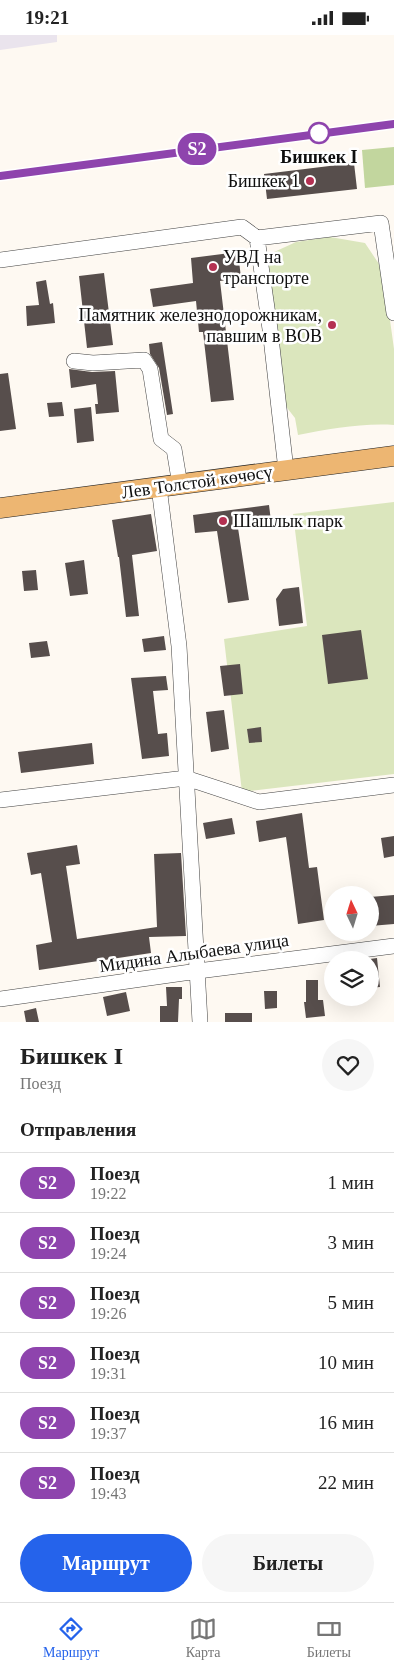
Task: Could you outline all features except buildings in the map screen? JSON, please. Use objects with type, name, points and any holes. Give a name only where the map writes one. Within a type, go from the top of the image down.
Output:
[{"type":"main road","name":"Лев Толстой көчөсү","points":[[0,509],[394,456]]},
{"type":"street","points":[[0,259],[242,227],[257,238],[388,222],[394,313]]},
{"type":"street","points":[[257,238],[270,329],[286,470]]},
{"type":"street","points":[[74,361],[93,363],[144,360],[150,369],[161,439],[174,449],[180,485]]},
{"type":"street","points":[[159,487],[179,646],[200,1022]]},
{"type":"street","points":[[0,800],[186,779],[258,802],[394,785]]},
{"type":"street","name":"Мидина Алыбаева улица","points":[[0,999],[394,946]]},
{"type":"shaded area","points":[[0,35],[57,35],[57,42],[0,50]]},
{"type":"green space","points":[[394,147],[394,185],[365,188],[362,150]]},
{"type":"green space","points":[[330,237],[365,243],[383,270],[394,349],[394,425],[358,426],[298,435],[295,418],[284,404],[265,268],[272,253],[296,242]]},
{"type":"green space","points":[[394,502],[394,774],[242,792],[224,639],[307,626],[293,514]]},
{"type":"railway","points":[[0,176],[394,124]]},
{"type":"train","name":"S2","points":[[0,176],[394,124]]},
{"type":"place","name":"Бишкек I","points":[[319,133]]},
{"type":"place","name":"Бишкек 1","points":[[310,181]]},
{"type":"place","name":"УВД на транспорте","points":[[213,267]]},
{"type":"place","name":"Памятник железнодорожникам, павшим в ВОВ","points":[[332,325]]},
{"type":"place","name":"Шашлык парк","points":[[223,521]]}]
